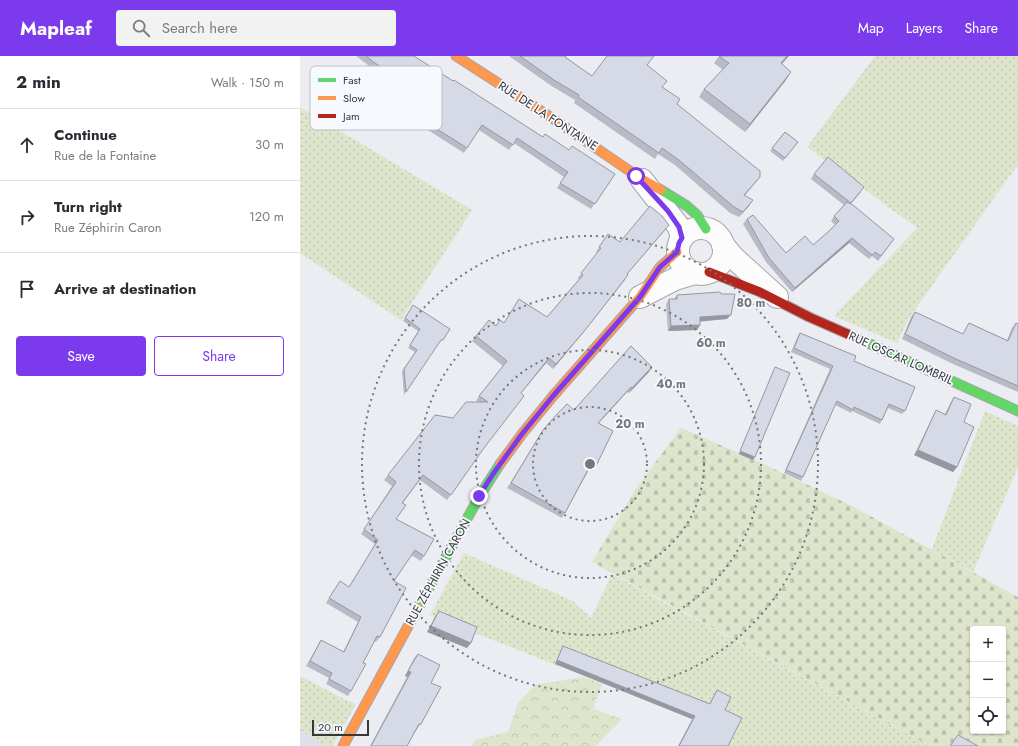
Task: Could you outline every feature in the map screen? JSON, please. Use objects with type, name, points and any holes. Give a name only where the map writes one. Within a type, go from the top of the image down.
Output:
[{"type":"street","name":"RUE DE LA FONTAINE","points":[[456,56],[552,118],[640,178],[687,206],[697,215],[706,228]]},
{"type":"street","name":"RUE DE LA FONTAINE","points":[[640,178],[679,227],[680,245]]},
{"type":"street","points":[[706,228],[711,230],[719,236],[723,245],[724,254],[720,264],[714,270],[702,273],[686,269],[680,262],[680,245],[684,235],[692,229],[706,228]]},
{"type":"street","name":"RUE ZÉPHIRIN CARON","points":[[343,746],[479,496],[493,474],[522,434],[553,396],[640,297],[660,267],[680,245]]},
{"type":"street","name":"RUE OSCAR LOMBRIL","points":[[723,245],[734,258],[785,304]]},
{"type":"street","name":"RUE ZÉPHIRIN CARON","points":[[640,297],[675,279],[702,273]]},
{"type":"street","name":"RUE OSCAR LOMBRIL","points":[[702,273],[727,278],[785,304],[809,317],[1018,411]]},
{"type":"shaded area","points":[[300,730],[327,746],[300,746]]},
{"type":"green space","points":[[875,56],[1018,56],[1018,168],[1016,167],[909,318],[897,343],[834,316],[917,228],[807,147]]},
{"type":"green space","points":[[300,107],[310,113],[310,130],[338,130],[472,210],[401,320],[300,253]]},
{"type":"green space","points":[[985,411],[1018,426],[1018,467],[973,572],[932,550]]},
{"type":"green space","points":[[681,428],[755,460],[852,506],[1018,597],[1018,746],[930,746],[592,562],[635,490]]},
{"type":"green space","points":[[464,553],[573,601],[591,618],[612,574],[930,746],[685,746],[704,708],[563,652],[558,666],[430,615]]},
{"type":"green space","points":[[300,676],[356,704],[333,746],[327,746],[300,730]]},
{"type":"green space","points":[[584,677],[602,684],[593,709],[622,719],[596,746],[472,746],[475,740],[508,732],[518,703],[535,685]]},
{"type":"building","points":[[366,56],[414,56],[430,66],[380,66]]},
{"type":"building","points":[[520,56],[566,56],[565,57],[592,76],[607,56],[654,56],[647,65],[667,81],[662,87],[680,99],[677,104],[760,171],[760,177],[744,195],[753,200],[743,212],[734,207],[679,160],[662,148],[659,153],[578,97],[579,95],[554,80]]},
{"type":"building","points":[[719,56],[787,56],[781,63],[791,72],[750,124],[704,89],[729,63]]},
{"type":"building","points":[[442,74],[453,81],[454,80],[543,137],[545,134],[569,150],[572,146],[615,174],[595,204],[560,183],[568,172],[517,138],[513,145],[482,125],[467,148],[439,130],[442,130]]},
{"type":"building","points":[[785,132],[798,142],[785,158],[772,148]]},
{"type":"building","points":[[828,157],[864,187],[851,203],[814,174]]},
{"type":"building","points":[[847,202],[853,205],[894,239],[881,256],[875,252],[872,255],[852,238],[795,288],[769,258],[747,219],[753,215],[786,253],[805,236],[813,245],[839,221],[834,216]]},
{"type":"building","points":[[650,206],[662,216],[669,225],[627,274],[628,275],[586,329],[556,364],[549,358],[521,393],[524,396],[484,448],[451,495],[423,475],[402,503],[406,505],[396,519],[434,539],[424,556],[415,550],[394,581],[406,588],[380,637],[377,636],[363,663],[366,664],[351,691],[329,679],[332,673],[310,661],[321,640],[344,652],[361,617],[329,598],[340,581],[349,587],[378,540],[364,529],[396,482],[388,475],[435,415],[453,418],[466,402],[488,402],[479,396],[507,361],[476,336],[489,320],[496,326],[500,320],[504,323],[519,299],[547,317],[583,275],[581,273],[601,248],[599,247],[608,234],[620,242]]},
{"type":"building","points":[[720,292],[721,294],[735,294],[731,315],[700,317],[700,325],[671,326],[669,299],[677,299],[677,295]]},
{"type":"building","points":[[413,305],[450,329],[406,392],[404,369],[417,350],[410,345],[420,329],[405,318]]},
{"type":"building","points":[[915,312],[963,334],[969,323],[1008,341],[1016,323],[1018,324],[1018,386],[956,359],[905,334]]},
{"type":"building","points":[[800,333],[856,356],[854,361],[915,387],[905,411],[889,404],[882,420],[854,407],[853,410],[837,401],[803,477],[786,470],[833,366],[794,348]]},
{"type":"building","points":[[631,346],[652,367],[632,388],[631,387],[598,423],[613,431],[596,466],[591,464],[565,513],[511,483],[543,430],[567,404],[574,410]]},
{"type":"building","points":[[775,367],[790,373],[755,457],[740,451]]},
{"type":"building","points":[[954,397],[971,404],[964,422],[974,427],[957,467],[918,450],[936,410],[946,415]]},
{"type":"building","points":[[439,611],[477,627],[471,643],[431,626]]},
{"type":"building","points":[[563,646],[710,704],[717,690],[731,697],[725,710],[742,718],[728,746],[679,746],[695,716],[557,660]]},
{"type":"building","points":[[418,654],[440,665],[431,683],[441,687],[407,746],[371,746],[411,672],[408,671]]},
{"type":"building","points":[[958,735],[978,746],[950,746]]},
{"type":"traffic: fast","points":[[661,190],[687,206],[697,215],[706,229]]},
{"type":"traffic: fast","points":[[859,339],[1018,411]]},
{"type":"traffic: fast","points":[[418,608],[479,497],[500,464]]},
{"type":"traffic: slow","points":[[456,56],[552,118],[640,178],[661,190]]},
{"type":"traffic: slow","points":[[500,464],[553,396],[640,297],[660,267],[677,252]]},
{"type":"traffic: slow","points":[[343,746],[418,608]]},
{"type":"traffic: jam","points":[[709,272],[760,292],[809,317],[859,339]]},
{"type":"route","points":[[479,496],[522,434],[553,396],[640,297],[660,267],[677,252],[682,238],[679,227],[668,211],[640,178],[636,176]]}]
